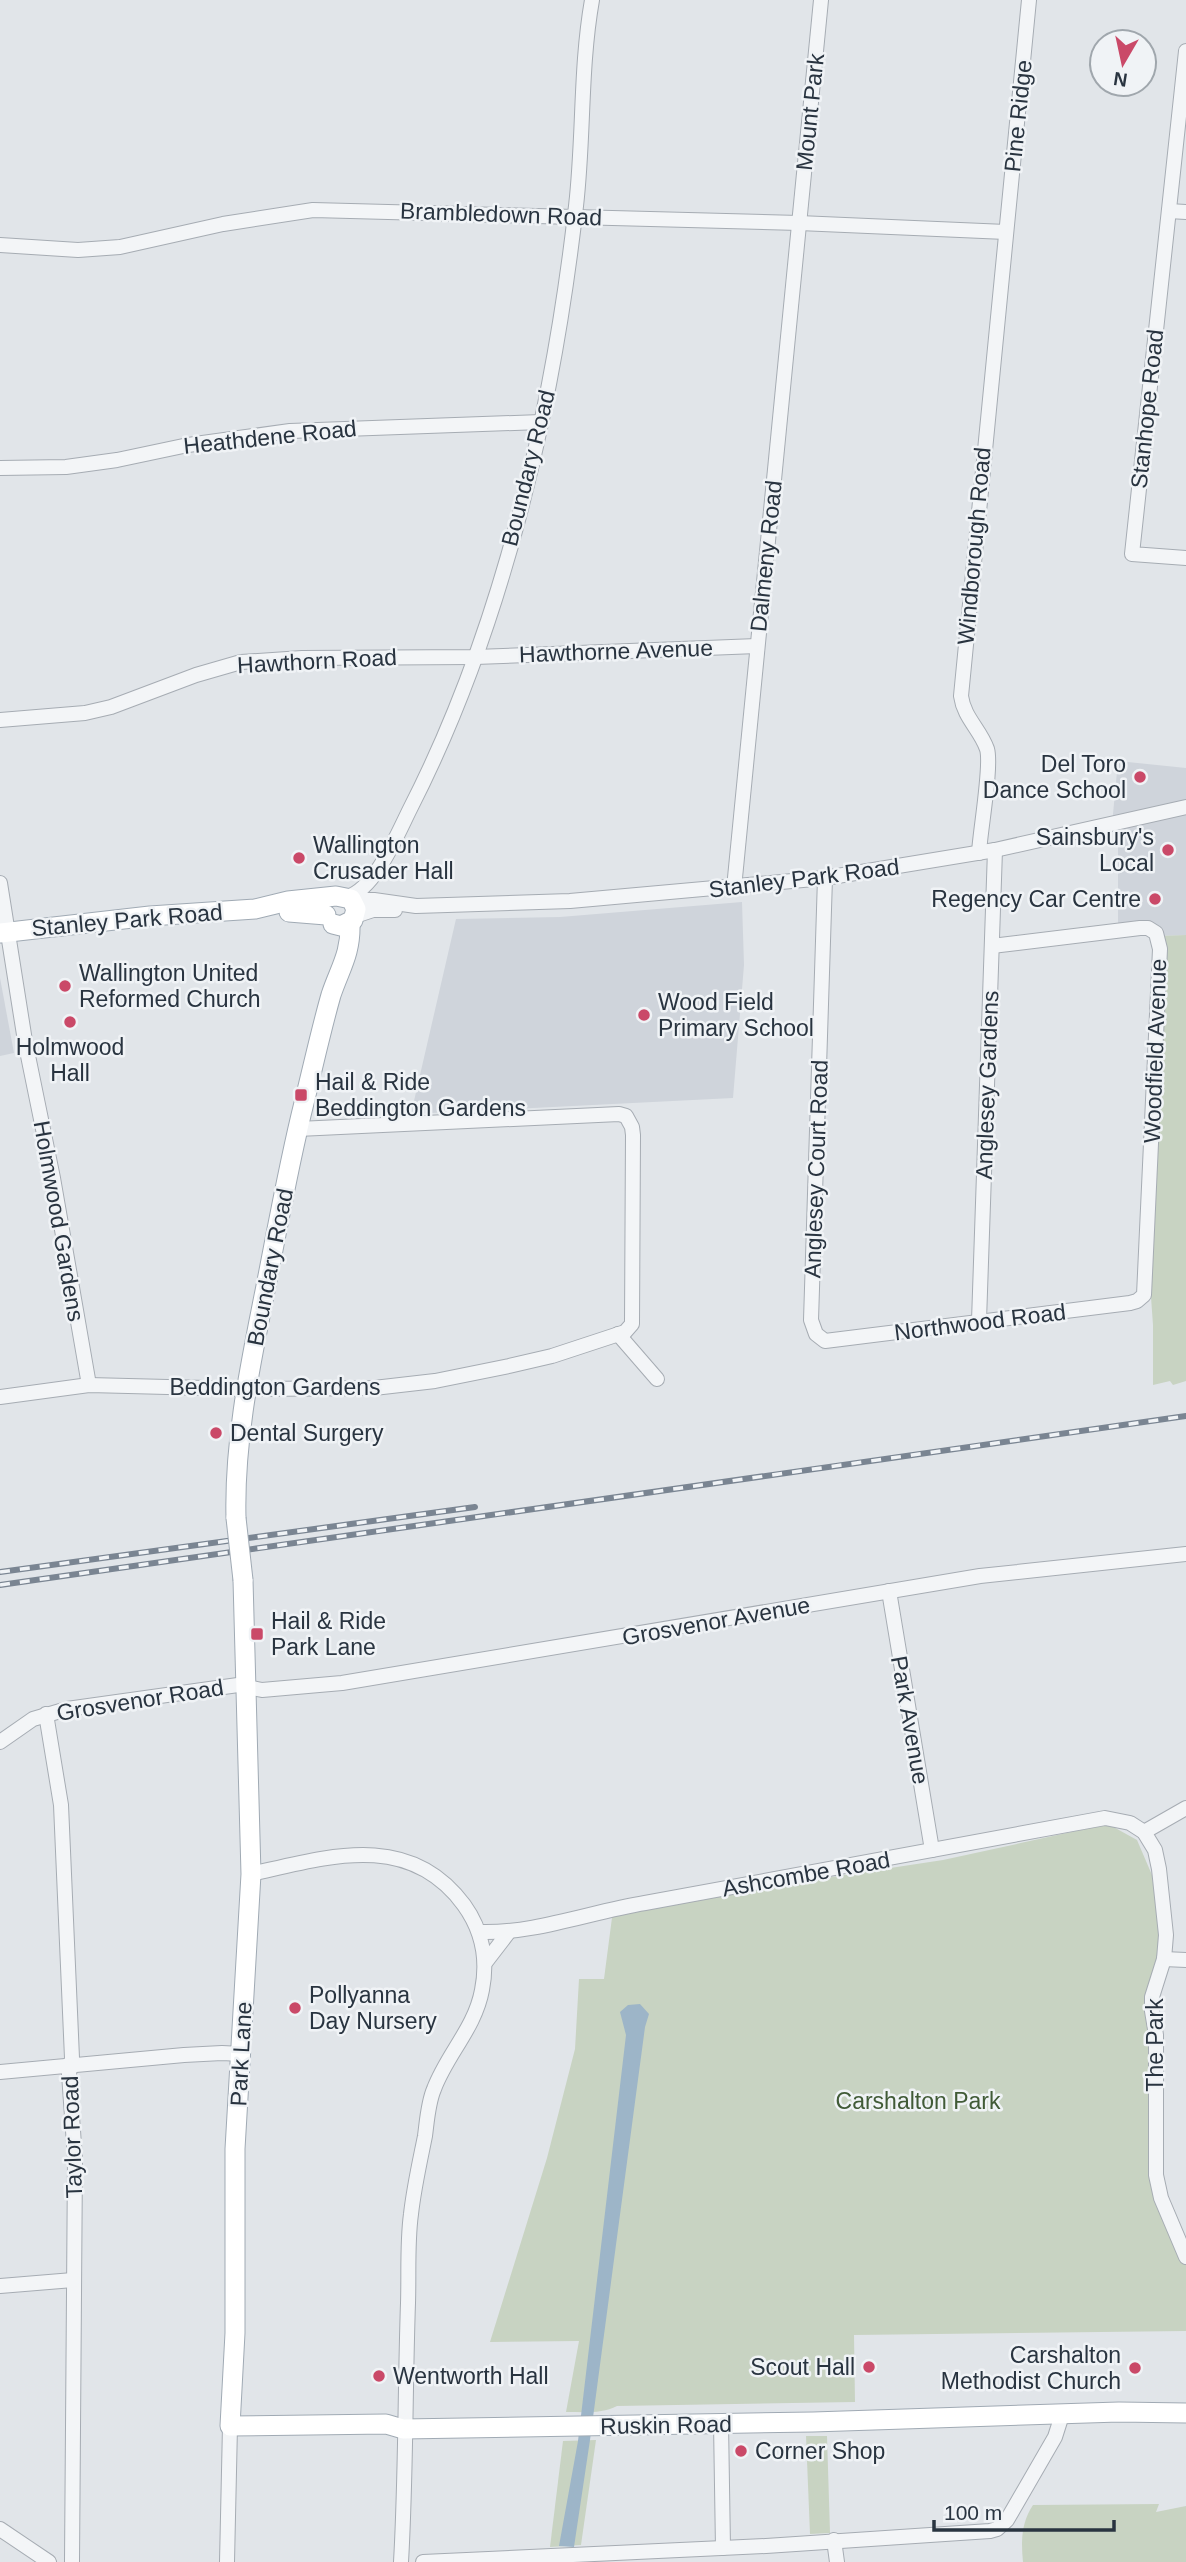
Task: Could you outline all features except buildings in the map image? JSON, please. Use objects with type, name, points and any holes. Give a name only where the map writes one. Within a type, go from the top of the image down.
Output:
[{"type":"main road","name":"Stanley Park Road","points":[[3,932],[150,916],[255,909],[342,911]]},
{"type":"main road","name":"Boundary Road","points":[[239,1546],[236,1474],[246,1389],[298,1129],[332,992],[344,967],[349,943],[342,911]]},
{"type":"main road","name":"Park Lane","points":[[230,2426],[234,2356],[235,2149],[251,1874],[243,1580],[239,1546]]},
{"type":"main road","name":"Ruskin Road","points":[[230,2426],[386,2424],[404,2428],[1186,2413]]},
{"type":"street","name":"Boundary Road","points":[[342,911],[375,873],[433,765],[493,607],[541,422],[575,217],[592,0]]},
{"type":"street","name":"Mount Park","points":[[799,223],[821,0]]},
{"type":"street","name":"Pine Ridge","points":[[1006,232],[1029,0]]},
{"type":"street","name":"Stanhope Road","points":[[1186,51],[1132,554],[1186,558]]},
{"type":"street","name":"Brambledown Road","points":[[0,245],[78,250],[120,247],[223,224],[313,209],[799,223],[1006,232]]},
{"type":"street","points":[[1168,211],[1186,212]]},
{"type":"street","name":"Dalmeny Road","points":[[734,888],[799,223]]},
{"type":"street","name":"Windborough Road","points":[[979,853],[988,756],[981,738],[965,714],[961,696],[1006,232]]},
{"type":"street","name":"Heathdene Road","points":[[0,468],[29,469],[104,462],[188,445],[290,431],[541,422]]},
{"type":"street","name":"Hawthorne Avenue","points":[[475,657],[757,646]]},
{"type":"street","name":"Hawthorn Road","points":[[0,720],[85,713],[111,707],[208,671],[241,662],[302,658],[475,657]]},
{"type":"street","name":"Stanley Park Road","points":[[342,911],[570,901],[825,878],[995,850],[1186,807]]},
{"type":"street","name":"Anglesey Gardens","points":[[979,1321],[995,850]]},
{"type":"street","name":"Anglesey Court Road","points":[[816,1334],[811,1320],[825,878]]},
{"type":"street","name":"Holmwood Gardens","points":[[0,883],[3,932],[52,1178],[89,1385]]},
{"type":"street","name":"Woodfield Avenue","points":[[992,946],[1140,928],[1148,928],[1156,933],[1160,949],[1144,1294]]},
{"type":"street","points":[[298,1129],[620,1114],[626,1116],[633,1135],[633,1317],[629,1328],[618,1334],[657,1379]]},
{"type":"street","name":"Northwood Road","points":[[816,1334],[831,1341],[1130,1303],[1138,1301],[1144,1294]]},
{"type":"street","name":"Beddington Gardens","points":[[0,1397],[89,1385],[350,1390],[435,1381],[552,1356],[618,1334]]},
{"type":"street","name":"Grosvenor Avenue","points":[[246,1688],[262,1690],[342,1683],[980,1576],[1186,1554]]},
{"type":"street","name":"Park Avenue","points":[[889,1591],[932,1850]]},
{"type":"street","name":"Grosvenor Road","points":[[0,1742],[24,1723],[46,1714],[185,1691],[237,1685],[246,1688]]},
{"type":"street","name":"Taylor Road","points":[[46,1714],[62,1828],[72,2058],[69,2066],[75,2159],[72,2562]]},
{"type":"street","points":[[1144,1832],[1180,1811]]},
{"type":"street","name":"Ashcombe Road","points":[[479,1932],[508,1933],[607,1909],[861,1865],[1105,1818],[1130,1823],[1144,1832]]},
{"type":"street","name":"The Park","points":[[1144,1832],[1155,1850],[1166,1912],[1164,1959],[1152,1997],[1156,2035],[1156,2175],[1161,2198],[1186,2258]]},
{"type":"street","points":[[251,1874],[351,1854],[402,1858],[431,1872],[453,1890],[470,1913],[479,1932],[485,1963],[482,1991],[475,2014],[433,2091],[410,2214],[401,2562]]},
{"type":"street","points":[[485,1963],[508,1933]]},
{"type":"street","points":[[1164,1959],[1186,1960]]},
{"type":"street","points":[[0,2072],[222,2053],[241,2054]]},
{"type":"street","points":[[0,2286],[73,2280]]},
{"type":"street","points":[[423,2562],[582,2558],[997,2529],[1007,2520],[1055,2437],[1062,2415]]},
{"type":"street","points":[[721,2423],[723,2548]]},
{"type":"street","name":"Park Lane","points":[[227,2562],[230,2426]]},
{"type":"street","points":[[0,2529],[49,2562]]},
{"type":"street","points":[[834,2540],[837,2562]]},
{"type":"shaded area","points":[[1118,761],[1186,768],[1186,935],[1159,936],[1118,930],[1118,842],[1113,814]]},
{"type":"shaded area","name":"Wood Field Primary School","points":[[742,902],[744,965],[733,1098],[411,1114],[456,919],[560,917]]},
{"type":"shaded area","points":[[0,978],[14,1053],[0,1056]]},
{"type":"green space","points":[[1186,935],[1186,1381],[1173,1385],[1170,1381],[1153,1385],[1151,1297],[1159,936]]},
{"type":"green space","name":"Carshalton Park","points":[[1108,1824],[1137,1840],[1152,1875],[1162,1957],[1151,1994],[1153,2156],[1186,2262],[1186,2331],[854,2335],[855,2402],[617,2406],[586,2412],[566,2412],[579,2341],[490,2342],[547,2158],[575,2049],[579,1979],[604,1979],[613,1910],[943,1860]]},
{"type":"green space","points":[[806,2436],[827,2436],[830,2533],[810,2534]]},
{"type":"green space","points":[[596,2440],[581,2545],[550,2547],[563,2441]]},
{"type":"green space","points":[[1159,2504],[1156,2512],[1186,2506],[1186,2562],[1023,2562],[1023,2533],[1033,2505]]},
{"type":"water","points":[[640,2004],[649,2014],[645,2027],[590,2440],[574,2547],[559,2546],[578,2441],[626,2035],[620,2012],[628,2005]]},
{"type":"railway","points":[[0,1585],[1186,1416]]},
{"type":"railway","points":[[0,1572],[475,1507]]},
{"type":"place","name":"Del Toro Dance School","points":[[1140,777]]},
{"type":"place","name":"Sainsbury's Local","points":[[1168,850]]},
{"type":"place","name":"Wallington Crusader Hall","points":[[299,858]]},
{"type":"place","name":"Regency Car Centre","points":[[1155,899]]},
{"type":"place","name":"Wallington United Reformed Church","points":[[65,986]]},
{"type":"place","name":"Wood Field Primary School","points":[[644,1015]]},
{"type":"place","name":"Holmwood Hall","points":[[70,1022]]},
{"type":"place","name":"Hail & Ride Beddington Gardens","points":[[301,1095]]},
{"type":"place","name":"Dental Surgery","points":[[216,1433]]},
{"type":"place","name":"Hail & Ride Park Lane","points":[[257,1634]]},
{"type":"place","name":"Pollyanna Day Nursery","points":[[295,2008]]},
{"type":"place","name":"Scout Hall","points":[[869,2367]]},
{"type":"place","name":"Carshalton Methodist Church","points":[[1135,2368]]},
{"type":"place","name":"Wentworth Hall","points":[[379,2376]]},
{"type":"place","name":"Corner Shop","points":[[741,2451]]}]
